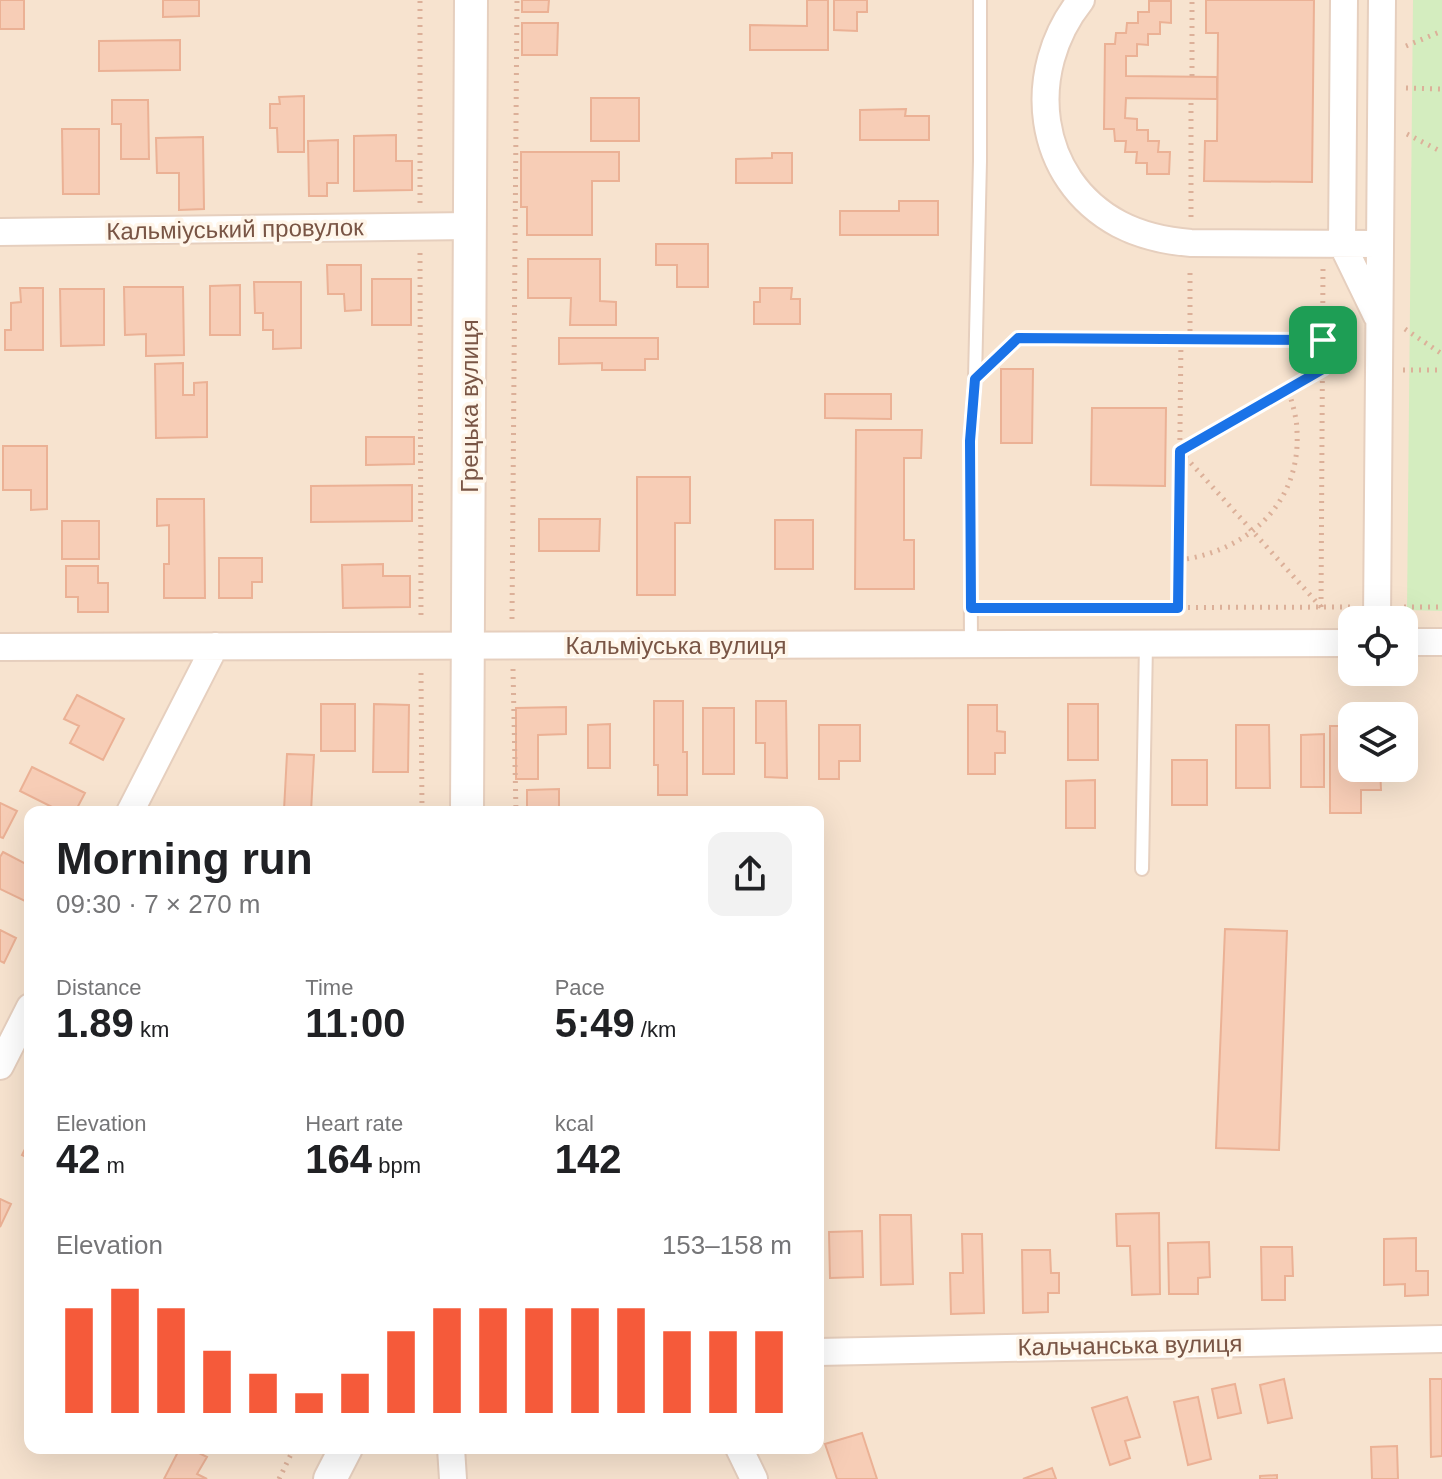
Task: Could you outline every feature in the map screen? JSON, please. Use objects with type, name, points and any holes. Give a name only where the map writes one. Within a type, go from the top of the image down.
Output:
[{"type":"street","name":"Грецька вулиця","points":[[467,806],[471,0]]},
{"type":"street","points":[[1081,0],[1065,22],[1054,46],[1047,70],[1045,96],[1053,146],[1078,190],[1096,208],[1117,223],[1165,241],[1380,244]]},
{"type":"street","points":[[1344,0],[1323,244],[1390,324]]},
{"type":"street","points":[[1377,606],[1390,324],[1380,244],[1382,0]]},
{"type":"street","name":"Кальміуський провулок","points":[[0,232],[470,226]]},
{"type":"street","points":[[1418,642],[1442,642]]},
{"type":"street","name":"Кальміуська вулиця","points":[[0,647],[1338,643]]},
{"type":"street","points":[[133,806],[215,646]]},
{"type":"street","points":[[0,1066],[24,1019]]},
{"type":"street","name":"Кальчанська вулиця","points":[[824,1352],[1442,1339]]},
{"type":"street","points":[[330,1479],[343,1454]]},
{"type":"street","points":[[451,1454],[453,1479]]},
{"type":"street","points":[[742,1454],[754,1479]]},
{"type":"lane","points":[[971,644],[970,441],[975,379],[980,161],[980,0]]},
{"type":"lane","points":[[1142,869],[1146,644]]},
{"type":"path","points":[[420,0],[422,806]]},
{"type":"path","points":[[516,806],[512,577],[517,0]]},
{"type":"path","points":[[1192,0],[1192,76]]},
{"type":"path","points":[[1403,47],[1442,31]]},
{"type":"path","points":[[1402,131],[1442,152]]},
{"type":"path","points":[[1321,607],[1323,244]]},
{"type":"path","points":[[1390,324],[1442,354]]},
{"type":"path","points":[[975,379],[1018,338],[1323,340]]},
{"type":"path","points":[[1178,608],[1181,339]]},
{"type":"path","points":[[1180,451],[1323,369]]},
{"type":"path","points":[[1179,560],[1199,558],[1236,543],[1252,532],[1275,507],[1291,477],[1296,455],[1298,433],[1288,389]]},
{"type":"path","points":[[1180,451],[1321,607]]},
{"type":"path","points":[[1418,610],[1442,607]]},
{"type":"path","points":[[971,608],[1338,609]]},
{"type":"path","points":[[279,1479],[291,1454]]},
{"type":"shaded area","points":[[0,0],[1442,0],[1442,1479],[0,1479]]},
{"type":"green space","points":[[1413,0],[1442,0],[1442,611],[1418,610],[1418,606],[1407,606]]},
{"type":"building","points":[[0,0],[24,0],[24,29],[0,29]]},
{"type":"building","points":[[163,0],[199,0],[199,16],[163,17]]},
{"type":"building","points":[[522,0],[549,0],[548,12],[522,12]]},
{"type":"building","points":[[807,0],[828,0],[828,50],[750,50],[750,25],[807,26]]},
{"type":"building","points":[[834,0],[867,0],[867,12],[857,12],[857,31],[834,30]]},
{"type":"building","points":[[1206,0],[1314,0],[1312,182],[1204,181],[1205,141],[1217,141],[1218,33],[1206,33]]},
{"type":"building","points":[[1149,1],[1171,1],[1171,23],[1160,22],[1160,34],[1148,34],[1148,45],[1137,44],[1137,56],[1126,56],[1126,76],[1217,77],[1217,99],[1126,98],[1125,118],[1137,119],[1137,130],[1148,130],[1148,141],[1159,141],[1158,152],[1170,152],[1169,174],[1147,174],[1147,163],[1136,163],[1137,152],[1125,152],[1126,141],[1115,141],[1114,129],[1104,129],[1105,44],[1115,44],[1116,33],[1126,33],[1127,23],[1138,23],[1138,12],[1149,12]]},
{"type":"building","points":[[522,23],[558,23],[557,55],[522,55]]},
{"type":"building","points":[[180,40],[180,70],[99,71],[99,41]]},
{"type":"building","points":[[304,96],[304,152],[278,152],[277,128],[270,128],[270,104],[280,104],[279,97]]},
{"type":"building","points":[[591,98],[639,98],[639,141],[591,141]]},
{"type":"building","points":[[112,100],[148,100],[149,159],[121,159],[121,124],[112,124]]},
{"type":"building","points":[[906,109],[905,116],[929,116],[929,140],[860,140],[860,110]]},
{"type":"building","points":[[62,129],[99,129],[99,194],[63,194]]},
{"type":"building","points":[[396,135],[396,161],[412,161],[412,190],[354,191],[354,136]]},
{"type":"building","points":[[203,137],[204,209],[179,210],[179,173],[157,173],[156,138]]},
{"type":"building","points":[[338,140],[338,183],[327,183],[327,196],[309,196],[308,141]]},
{"type":"building","points":[[521,152],[619,152],[619,181],[592,181],[592,235],[527,235],[527,207],[521,207]]},
{"type":"building","points":[[772,153],[792,153],[792,183],[736,183],[736,159],[772,158]]},
{"type":"building","points":[[899,201],[938,201],[938,235],[840,235],[840,211],[899,211]]},
{"type":"building","points":[[656,244],[708,244],[708,287],[677,287],[677,265],[656,265]]},
{"type":"building","points":[[528,259],[600,259],[600,301],[616,302],[616,325],[570,325],[571,298],[528,298]]},
{"type":"building","points":[[327,265],[361,265],[361,310],[345,311],[344,294],[328,294]]},
{"type":"building","points":[[372,279],[411,279],[411,325],[372,325]]},
{"type":"building","points":[[254,282],[301,282],[301,348],[273,349],[273,330],[263,330],[263,313],[255,313]]},
{"type":"building","points":[[240,285],[240,335],[210,335],[210,286]]},
{"type":"building","points":[[124,287],[183,287],[184,355],[146,356],[146,334],[125,335]]},
{"type":"building","points":[[20,288],[43,288],[43,350],[5,350],[5,330],[11,330],[11,303],[21,302]]},
{"type":"building","points":[[760,288],[792,288],[791,299],[800,299],[800,324],[754,324],[754,302],[760,302]]},
{"type":"building","points":[[60,289],[104,289],[104,345],[61,346]]},
{"type":"building","points":[[559,338],[658,338],[658,359],[645,359],[645,370],[602,370],[602,363],[559,364]]},
{"type":"building","points":[[183,363],[183,395],[194,395],[194,383],[207,382],[207,437],[156,438],[155,364]]},
{"type":"building","points":[[1001,369],[1033,369],[1032,443],[1001,443]]},
{"type":"building","points":[[825,394],[891,394],[891,419],[825,418]]},
{"type":"building","points":[[1092,408],[1166,408],[1165,486],[1091,485]]},
{"type":"building","points":[[856,430],[922,430],[921,458],[904,458],[904,540],[914,540],[914,589],[855,589]]},
{"type":"building","points":[[366,437],[414,437],[414,464],[366,465]]},
{"type":"building","points":[[3,446],[47,446],[47,509],[31,510],[31,490],[3,490]]},
{"type":"building","points":[[637,477],[690,477],[690,523],[675,523],[675,595],[637,595]]},
{"type":"building","points":[[412,485],[412,521],[311,522],[311,486]]},
{"type":"building","points":[[157,499],[204,499],[205,598],[164,598],[164,564],[169,564],[169,525],[157,526]]},
{"type":"building","points":[[539,519],[600,519],[599,551],[539,551]]},
{"type":"building","points":[[775,520],[813,520],[813,569],[775,569]]},
{"type":"building","points":[[62,521],[99,521],[99,559],[62,559]]},
{"type":"building","points":[[219,558],[262,558],[262,582],[252,582],[252,598],[219,598]]},
{"type":"building","points":[[383,564],[383,576],[410,576],[410,607],[343,608],[342,565]]},
{"type":"building","points":[[66,566],[98,566],[98,583],[108,583],[108,612],[78,612],[78,597],[66,597]]},
{"type":"building","points":[[77,695],[124,719],[103,760],[70,743],[79,726],[64,719]]},
{"type":"building","points":[[654,701],[683,701],[687,795],[658,795],[658,765],[654,765]]},
{"type":"building","points":[[756,701],[786,701],[787,778],[765,777],[765,743],[756,743]]},
{"type":"building","points":[[321,704],[355,704],[355,751],[321,751]]},
{"type":"building","points":[[374,704],[409,705],[408,772],[373,772]]},
{"type":"building","points":[[1068,704],[1098,704],[1098,760],[1068,760]]},
{"type":"building","points":[[968,705],[997,705],[997,731],[1005,732],[1005,753],[995,753],[995,774],[968,774]]},
{"type":"building","points":[[566,707],[566,734],[538,735],[538,779],[516,779],[516,708]]},
{"type":"building","points":[[703,708],[734,708],[734,774],[703,774]]},
{"type":"building","points":[[610,724],[610,768],[588,768],[588,725]]},
{"type":"building","points":[[819,725],[860,725],[860,761],[839,761],[839,779],[819,779]]},
{"type":"building","points":[[1236,725],[1269,725],[1270,788],[1236,788]]},
{"type":"building","points":[[1330,726],[1338,726],[1338,782],[1381,782],[1381,790],[1361,790],[1361,813],[1330,813]]},
{"type":"building","points":[[1324,734],[1324,787],[1301,787],[1301,735]]},
{"type":"building","points":[[287,754],[314,755],[311,806],[284,806]]},
{"type":"building","points":[[1172,760],[1207,760],[1207,805],[1172,805]]},
{"type":"building","points":[[32,767],[85,793],[78,806],[50,806],[20,791]]},
{"type":"building","points":[[1095,780],[1095,828],[1066,828],[1066,781]]},
{"type":"building","points":[[559,789],[559,806],[527,806],[527,790]]},
{"type":"building","points":[[0,803],[17,811],[3,838],[0,837]]},
{"type":"building","points":[[3,852],[24,863],[24,901],[0,889],[0,857]]},
{"type":"building","points":[[1225,929],[1287,931],[1279,1150],[1216,1148]]},
{"type":"building","points":[[0,930],[16,938],[4,963],[0,961]]},
{"type":"building","points":[[0,1199],[11,1204],[0,1227]]},
{"type":"building","points":[[1159,1213],[1160,1294],[1132,1295],[1130,1246],[1117,1246],[1116,1214]]},
{"type":"building","points":[[880,1215],[911,1215],[913,1284],[881,1285]]},
{"type":"building","points":[[862,1231],[863,1277],[830,1278],[829,1232]]},
{"type":"building","points":[[962,1234],[982,1234],[984,1313],[951,1314],[950,1273],[963,1273]]},
{"type":"building","points":[[1416,1238],[1416,1271],[1428,1271],[1428,1295],[1405,1296],[1405,1284],[1384,1285],[1384,1239]]},
{"type":"building","points":[[1209,1242],[1210,1277],[1198,1278],[1198,1294],[1169,1294],[1168,1243]]},
{"type":"building","points":[[1261,1247],[1292,1247],[1293,1276],[1285,1276],[1285,1300],[1262,1300]]},
{"type":"building","points":[[1022,1250],[1050,1250],[1051,1273],[1059,1273],[1059,1293],[1048,1293],[1048,1312],[1023,1313]]},
{"type":"building","points":[[1284,1379],[1292,1418],[1268,1423],[1260,1385]]},
{"type":"building","points":[[1430,1379],[1442,1379],[1442,1456],[1431,1457]]},
{"type":"building","points":[[1235,1384],[1241,1413],[1218,1418],[1212,1389]]},
{"type":"building","points":[[1127,1397],[1140,1437],[1125,1441],[1130,1458],[1110,1465],[1092,1408]]},
{"type":"building","points":[[1198,1397],[1211,1459],[1188,1465],[1174,1402]]},
{"type":"building","points":[[862,1433],[877,1479],[837,1479],[825,1444]]},
{"type":"building","points":[[1397,1446],[1398,1479],[1372,1479],[1371,1447]]},
{"type":"building","points":[[177,1454],[207,1457],[197,1474],[207,1479],[164,1479]]},
{"type":"building","points":[[1052,1468],[1056,1479],[1023,1479]]},
{"type":"building","points":[[1277,1475],[1277,1479],[1260,1479],[1260,1476]]},
{"type":"route","points":[[1018,338],[1323,340],[1323,369],[1180,451],[1178,608],[971,608],[970,441],[975,379],[1018,338]]}]
